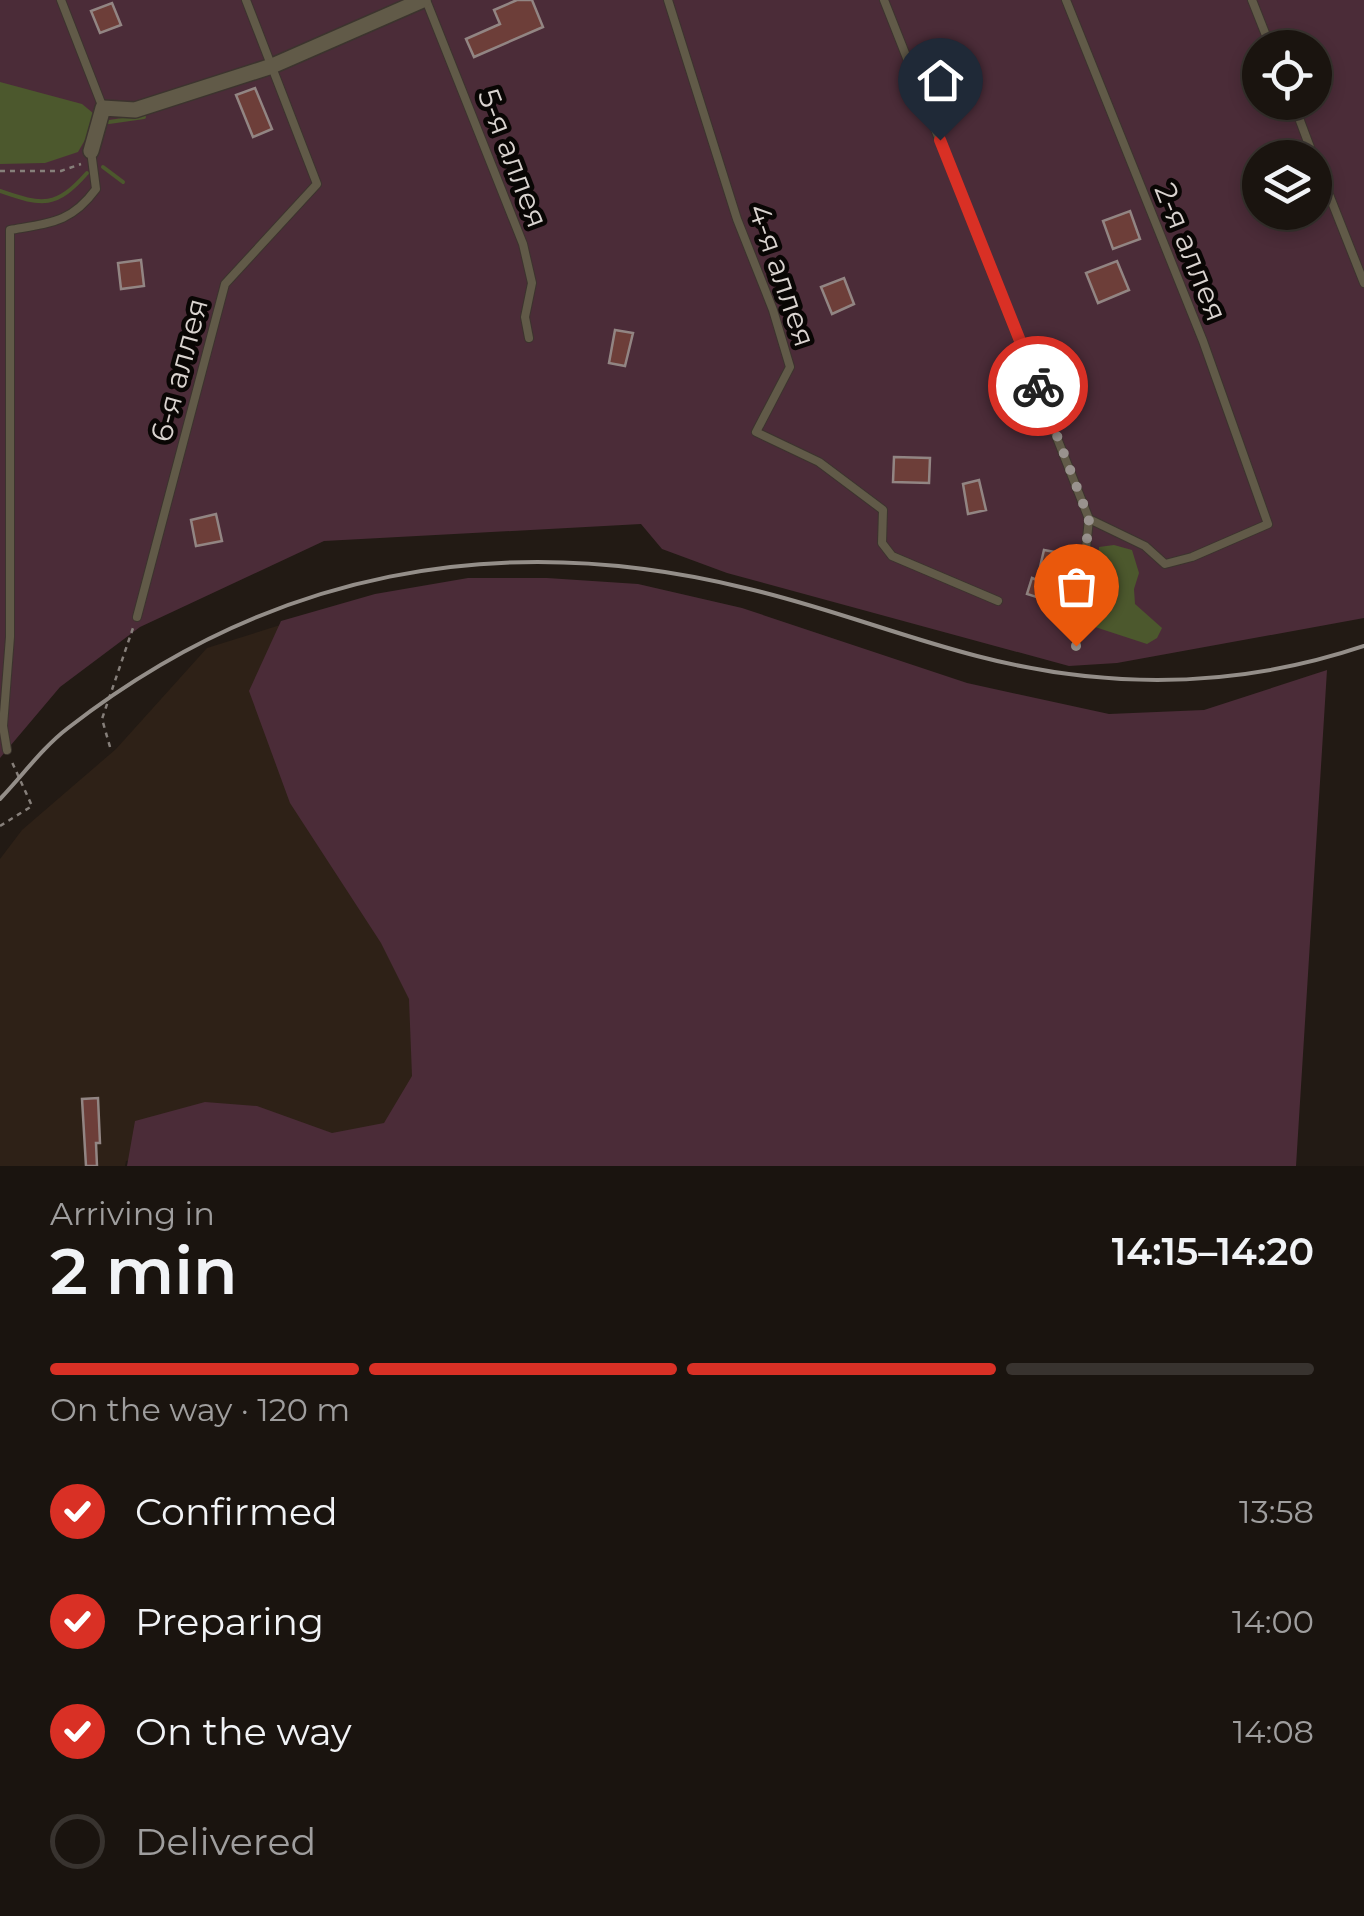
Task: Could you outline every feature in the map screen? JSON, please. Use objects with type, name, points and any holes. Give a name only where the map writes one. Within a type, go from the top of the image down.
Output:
[{"type":"street","points":[[92,151],[103,108],[135,110],[272,66],[425,0]]},
{"type":"lane","points":[[62,0],[103,108]]},
{"type":"lane","name":"6-я аллея","points":[[137,617],[225,284],[318,184],[246,0]]},
{"type":"lane","name":"5-я аллея","points":[[425,0],[523,244],[532,283],[525,317],[529,338]]},
{"type":"lane","name":"4-я аллея","points":[[668,0],[737,219],[773,310],[790,367],[756,432],[819,462],[883,510],[882,543],[892,556],[998,601]]},
{"type":"lane","points":[[884,0],[1089,519],[1076,646]]},
{"type":"lane","name":"2-я аллея","points":[[1066,0],[1203,341],[1268,524],[1165,564],[1145,546],[1089,519]]},
{"type":"lane","points":[[1252,0],[1264,30]]},
{"type":"lane","points":[[7,750],[2,726],[10,636],[10,230],[60,222],[83,207],[96,188],[92,151]]},
{"type":"lane","points":[[1332,201],[1364,282]]},
{"type":"path","points":[[0,171],[62,172],[79,166],[92,151]]},
{"type":"path","points":[[110,746],[102,720],[137,617]]},
{"type":"path","points":[[0,826],[32,806],[7,750]]},
{"type":"shaded area","points":[[0,0],[1364,0],[1364,618],[1117,663],[1069,666],[727,573],[662,549],[641,524],[324,541],[140,627],[60,687],[0,758]]},
{"type":"shaded area","points":[[0,82],[82,104],[93,113],[96,121],[78,152],[45,163],[0,164]]},
{"type":"shaded area","points":[[1114,545],[1132,550],[1139,573],[1135,604],[1162,628],[1157,638],[1147,644],[1095,627],[1099,547]]},
{"type":"shaded area","points":[[468,578],[638,584],[742,608],[967,683],[1109,714],[1204,710],[1327,670],[1296,1166],[127,1166],[135,1121],[205,1102],[257,1106],[332,1133],[384,1123],[412,1076],[409,999],[381,943],[290,803],[249,691],[281,621],[375,594]]},
{"type":"shaded area","points":[[325,611],[438,1032],[388,1134],[126,1161],[125,1166],[0,1166],[0,859],[22,830],[116,749],[207,648]]},
{"type":"building","points":[[517,0],[532,0],[543,27],[474,57],[466,39],[500,24],[494,10]]},
{"type":"building","points":[[112,3],[121,25],[100,33],[91,11]]},
{"type":"building","points":[[255,88],[272,129],[253,137],[236,95]]},
{"type":"building","points":[[1130,211],[1140,239],[1113,249],[1103,221]]},
{"type":"building","points":[[141,260],[144,286],[121,289],[118,263]]},
{"type":"building","points":[[1117,261],[1129,290],[1098,303],[1086,273]]},
{"type":"building","points":[[844,278],[854,304],[832,314],[821,287]]},
{"type":"building","points":[[615,330],[633,333],[625,366],[609,363]]},
{"type":"building","points":[[894,457],[930,458],[929,483],[893,482]]},
{"type":"building","points":[[979,480],[986,510],[968,514],[963,484]]},
{"type":"building","points":[[216,514],[222,541],[196,546],[191,520]]},
{"type":"building","points":[[1044,550],[1071,555],[1066,578],[1054,576],[1046,600],[1027,594],[1032,578],[1037,580]]},
{"type":"building","points":[[98,1098],[97,1166],[86,1166],[82,1099]]},
{"type":"waterway","points":[[109,122],[144,117]]},
{"type":"waterway","points":[[103,167],[123,182]]},
{"type":"waterway","points":[[0,191],[48,201],[66,193],[87,173]]},
{"type":"railway","points":[[0,799],[68,728],[145,674],[224,631],[306,599],[390,577],[476,565],[564,562],[654,570],[774,595],[977,656],[1074,675],[1171,680],[1220,677],[1316,660],[1364,646]]},
{"type":"way so far","points":[[1038,386],[1089,519],[1076,646]]},
{"type":"route","points":[[940,140],[1038,386]]}]
